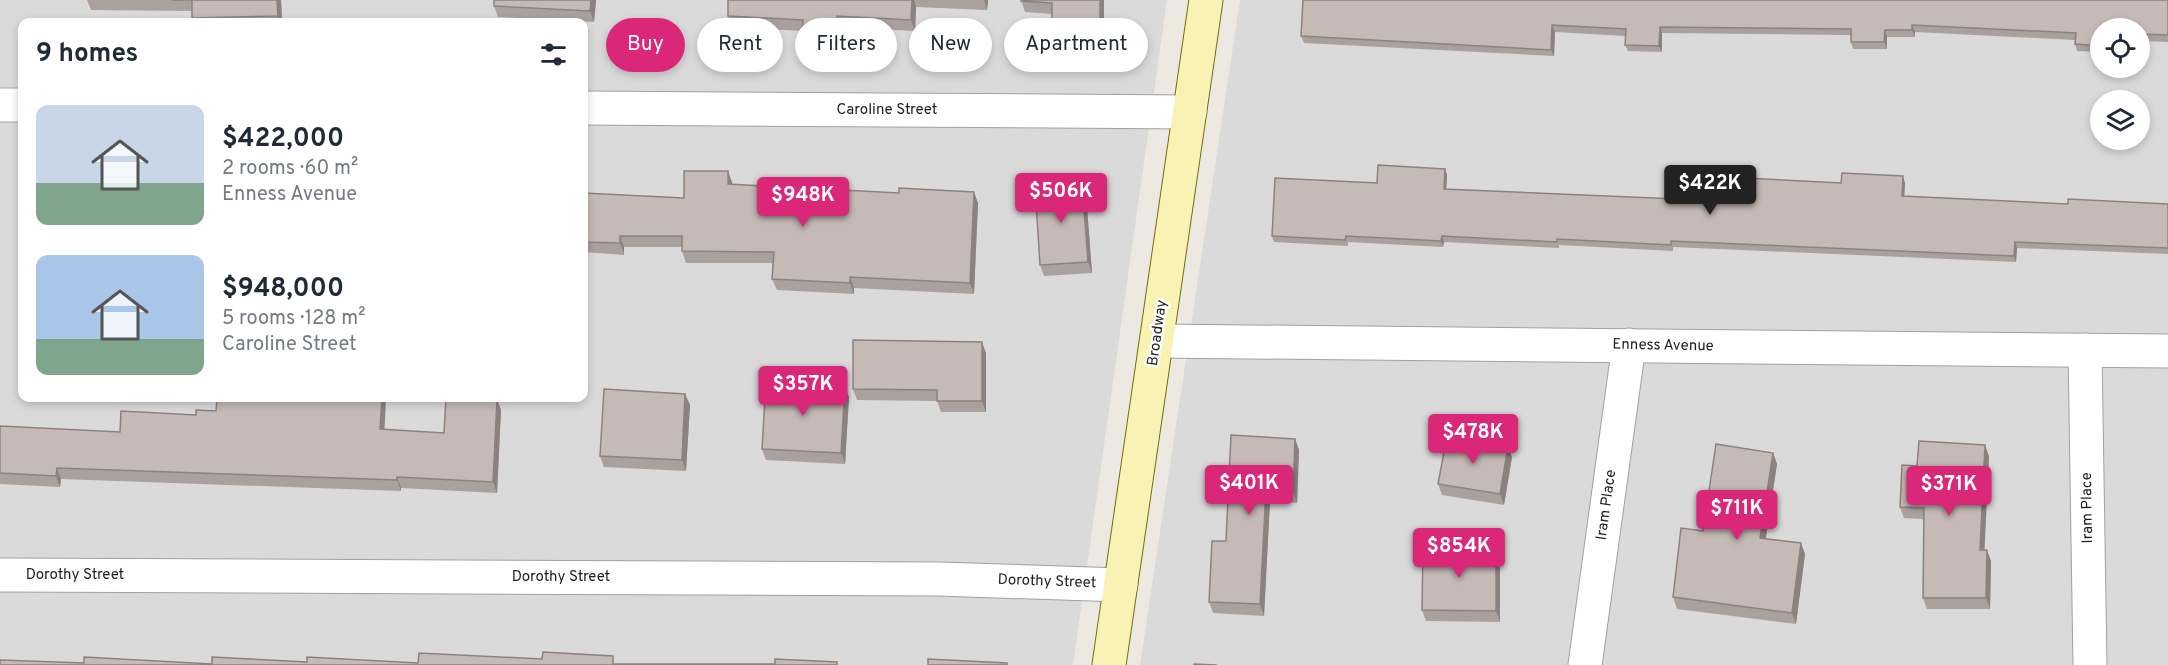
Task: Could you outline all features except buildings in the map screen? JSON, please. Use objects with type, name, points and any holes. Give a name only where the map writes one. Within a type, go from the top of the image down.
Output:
[{"type":"main road","name":"Broadway","points":[[1109,665],[1206,0]]},
{"type":"street","points":[[0,105],[18,105]]},
{"type":"street","name":"Caroline Street","points":[[588,108],[1190,112]]},
{"type":"street","name":"Enness Avenue","points":[[1157,340],[2168,351]]},
{"type":"street","name":"Iram Place","points":[[1585,665],[1629,345]]},
{"type":"street","name":"Iram Place","points":[[2085,350],[2090,665]]},
{"type":"street","name":"Dorothy Street","points":[[0,575],[938,579],[1121,585]]},
{"type":"shaded area","points":[[0,0],[1167,0],[1073,665],[0,665]]},
{"type":"shaded area","points":[[1240,0],[2168,0],[2168,665],[1140,665]]}]
